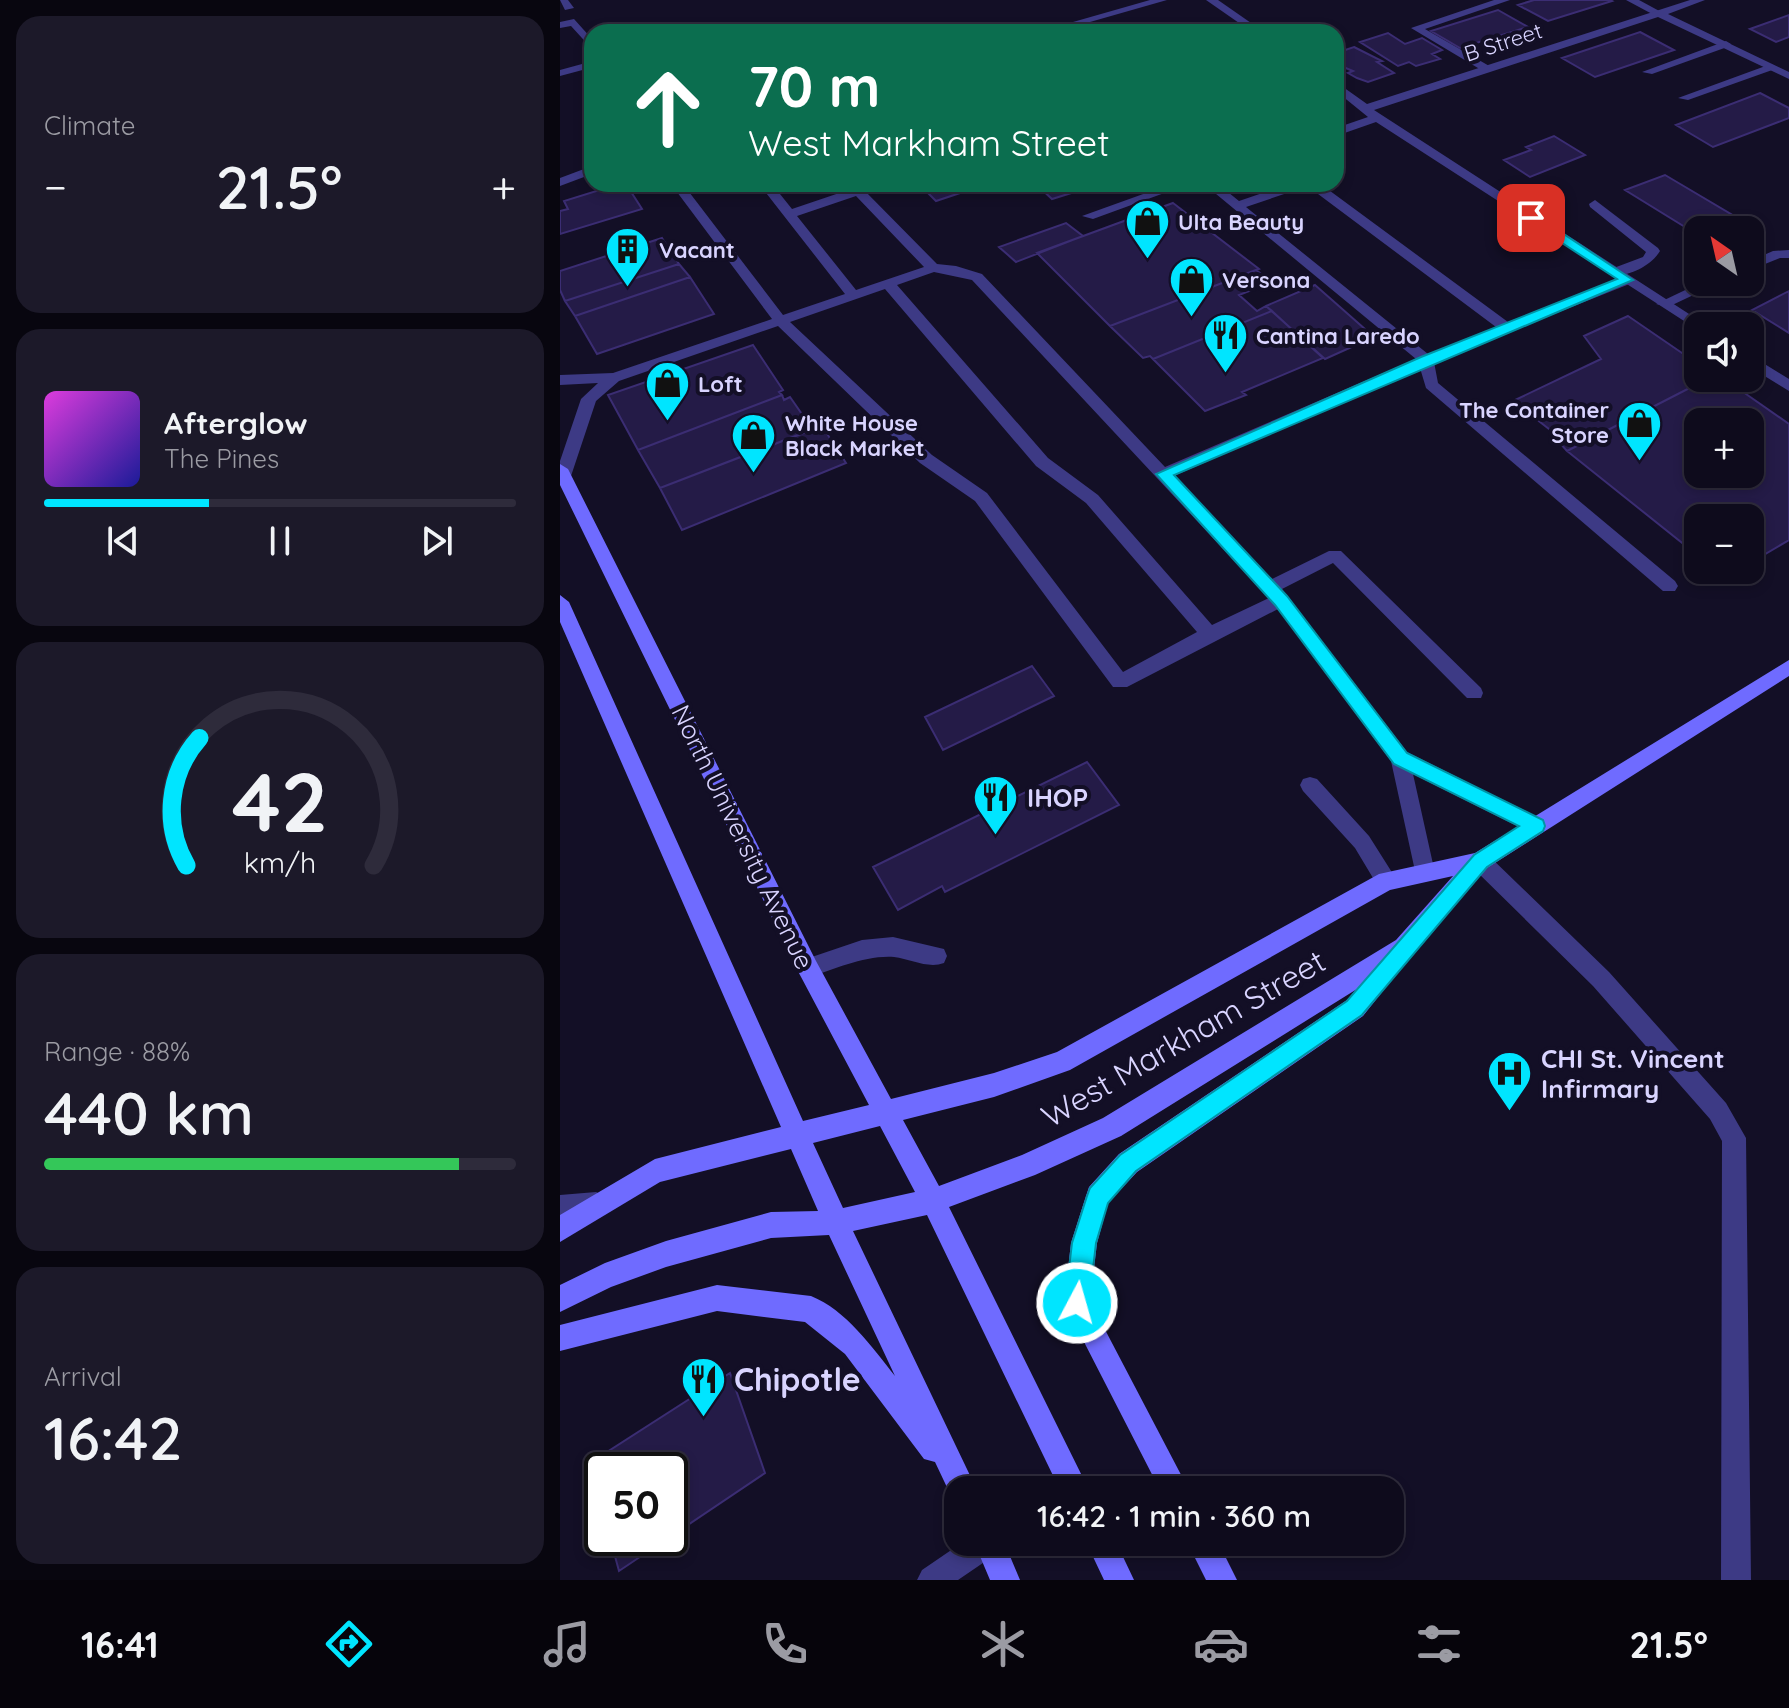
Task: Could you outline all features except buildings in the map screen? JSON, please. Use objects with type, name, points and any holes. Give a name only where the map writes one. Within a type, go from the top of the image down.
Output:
[{"type":"main road","name":"North University Avenue","points":[[562,472],[808,968],[933,1201],[1068,1476]]},
{"type":"main road","points":[[560,602],[836,1222],[957,1476]]},
{"type":"main road","name":"West Markham Street","points":[[560,1299],[605,1276],[771,1225],[836,1222],[933,1201],[1026,1166],[1112,1127],[1404,947],[1480,861],[1789,667]]},
{"type":"main road","name":"West Markham Street","points":[[560,1229],[655,1171],[994,1085],[1062,1062],[1386,881],[1480,861]]},
{"type":"main road","points":[[1168,1476],[1077,1303],[1084,1243],[1098,1196],[1128,1163],[1355,1008],[1404,947]]},
{"type":"main road","points":[[560,1338],[717,1298],[811,1309],[854,1345],[954,1476]]},
{"type":"main road","points":[[995,1556],[1005,1580]]},
{"type":"main road","points":[[1108,1556],[1119,1580]]},
{"type":"main road","points":[[1209,1556],[1222,1580]]},
{"type":"street","points":[[1073,24],[1162,0]]},
{"type":"street","points":[[1211,0],[1247,24]]},
{"type":"street","points":[[1487,69],[1416,28],[1505,0]]},
{"type":"street","points":[[1631,0],[1789,76]]},
{"type":"street","name":"B Street","points":[[1365,109],[1700,0]]},
{"type":"street","points":[[560,25],[574,22],[584,35]]},
{"type":"street","points":[[1648,72],[1726,44]]},
{"type":"street","points":[[560,73],[584,67]]},
{"type":"street","points":[[1684,98],[1771,67]]},
{"type":"street","points":[[1344,92],[1377,118],[1684,317]]},
{"type":"street","points":[[1344,129],[1377,118]]},
{"type":"street","points":[[560,182],[584,173]]},
{"type":"street","points":[[683,192],[780,320],[926,459],[981,497],[1120,682],[1209,634],[1335,555],[1474,693]]},
{"type":"street","points":[[771,192],[853,295]]},
{"type":"street","points":[[789,214],[855,192]]},
{"type":"street","points":[[859,192],[933,268]]},
{"type":"street","points":[[1088,216],[1159,192]]},
{"type":"street","points":[[1220,192],[1426,360],[1431,385],[1669,586]]},
{"type":"street","points":[[1237,206],[1278,192]]},
{"type":"street","points":[[1323,192],[1508,329]]},
{"type":"street","points":[[1164,474],[1426,360],[1508,329],[1621,276],[1648,260],[1653,251],[1645,242],[1595,204]]},
{"type":"street","points":[[1764,260],[1778,254],[1789,254]]},
{"type":"street","points":[[560,380],[614,378],[933,268],[956,270],[977,277],[1275,594],[1400,758],[1424,873]]},
{"type":"street","points":[[888,284],[1042,462],[1092,499],[1209,634]]},
{"type":"street","points":[[1663,304],[1684,295]]},
{"type":"street","points":[[1764,369],[1789,386]]},
{"type":"street","points":[[562,472],[589,399],[614,378]]},
{"type":"street","points":[[1400,758],[1536,826]]},
{"type":"street","points":[[1310,785],[1362,842],[1386,881]]},
{"type":"street","points":[[1480,861],[1601,979],[1718,1111],[1734,1138],[1736,1580]]},
{"type":"street","points":[[808,968],[862,950],[893,947],[936,956]]},
{"type":"street","points":[[560,1208],[596,1205]]},
{"type":"street","points":[[932,1580],[968,1556]]},
{"type":"place","name":"Ulta Beauty","points":[[1147,261]]},
{"type":"place","name":"Vacant","points":[[628,289]]},
{"type":"place","name":"Versona","points":[[1191,319]]},
{"type":"place","name":"Cantina Laredo","points":[[1225,375]]},
{"type":"place","name":"Loft","points":[[667,423]]},
{"type":"place","name":"The Container Store","points":[[1640,462]]},
{"type":"place","name":"White House Black Market","points":[[754,475]]},
{"type":"place","name":"IHOP","points":[[996,836]]},
{"type":"place","name":"CHI St. Vincent Infirmary","points":[[1510,1112]]},
{"type":"place","name":"Chipotle","points":[[703,1418]]},
{"type":"route","points":[[1077,1303],[1084,1243],[1098,1196],[1128,1163],[1355,1008],[1480,861],[1536,826],[1400,758],[1281,600],[1164,474],[1426,360],[1627,280],[1531,218]]}]
